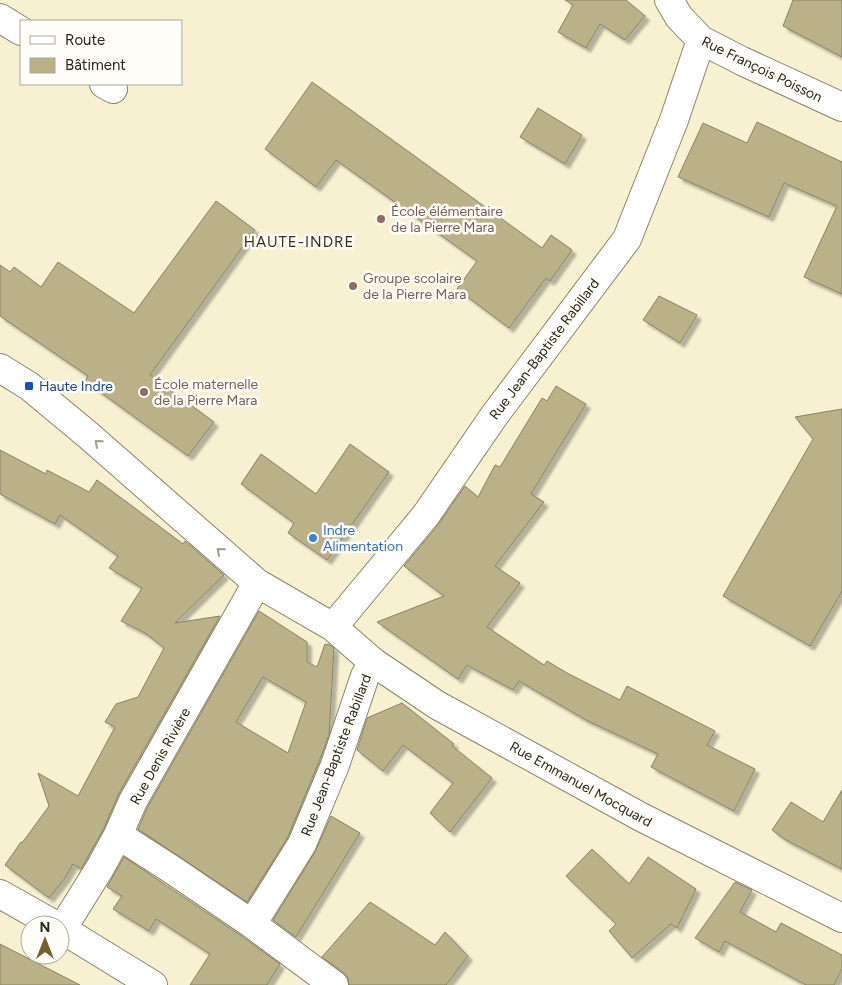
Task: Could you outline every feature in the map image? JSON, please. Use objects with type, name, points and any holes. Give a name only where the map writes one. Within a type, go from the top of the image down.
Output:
[{"type":"street","name":"Rue François Poisson","points":[[669,0],[679,17],[700,40],[842,107]]},
{"type":"street","points":[[0,18],[20,30]]},
{"type":"street","name":"Rue Jean-Baptiste Rabillard","points":[[333,627],[426,515],[494,416],[627,239],[674,120],[700,40]]},
{"type":"street","points":[[0,368],[29,386],[88,435],[257,583],[333,627]]},
{"type":"street","name":"Rue Denis Rivière","points":[[67,915],[100,868],[118,835],[133,801],[257,583]]},
{"type":"street","name":"Rue Emmanuel Mocquard","points":[[333,627],[373,662],[437,705],[624,808],[842,918]]},
{"type":"street","name":"Rue Jean-Baptiste Rabillard","points":[[252,924],[302,844],[335,765],[364,676],[373,662]]},
{"type":"street","points":[[118,835],[252,924],[334,985]]},
{"type":"street","points":[[0,894],[38,915]]},
{"type":"street","points":[[70,934],[153,985]]},
{"type":"building","points":[[565,0],[626,0],[645,16],[625,40],[600,24],[586,48],[558,32],[573,5]]},
{"type":"building","points":[[793,0],[842,0],[842,57],[783,26]]},
{"type":"building","points":[[312,82],[542,248],[551,235],[572,250],[550,281],[546,278],[509,328],[457,289],[477,261],[336,160],[316,187],[265,149]]},
{"type":"building","points":[[538,108],[582,135],[565,164],[520,137]]},
{"type":"building","points":[[757,122],[842,162],[842,294],[804,277],[837,206],[784,183],[769,217],[678,177],[703,123],[747,143]]},
{"type":"building","points":[[216,201],[255,230],[150,375],[214,422],[188,456],[85,381],[88,376],[0,316],[0,265],[10,272],[14,267],[41,287],[58,262],[134,313]]},
{"type":"building","points":[[659,296],[697,315],[680,343],[643,320]]},
{"type":"building","points":[[556,386],[586,404],[531,494],[544,502],[495,566],[520,583],[487,627],[544,665],[547,661],[620,700],[627,686],[715,731],[707,745],[755,769],[734,811],[651,767],[658,754],[586,720],[519,681],[513,690],[467,665],[458,679],[377,622],[444,596],[404,566],[438,525],[465,486],[478,497],[495,465],[500,467],[542,398],[547,401]]},
{"type":"building","points":[[842,409],[842,591],[810,646],[723,596],[813,439],[795,417]]},
{"type":"building","points":[[350,444],[389,472],[327,560],[288,533],[294,523],[241,484],[261,454],[316,494]]},
{"type":"building","points":[[0,450],[46,474],[47,470],[89,492],[97,480],[183,544],[185,541],[224,575],[175,623],[220,616],[119,793],[104,828],[81,869],[73,864],[65,878],[49,898],[5,865],[49,806],[38,773],[78,796],[115,727],[105,722],[116,704],[138,697],[164,648],[145,633],[121,621],[142,588],[109,568],[118,556],[60,515],[55,524],[0,494]]},
{"type":"building","points":[[259,611],[307,642],[307,662],[317,667],[325,644],[334,648],[329,735],[288,837],[247,902],[138,829],[147,808]],"holes":[[[263,677],[306,702],[288,753],[236,722]]]},
{"type":"building","points":[[402,703],[454,744],[452,746],[492,778],[450,832],[430,813],[453,783],[403,745],[383,771],[357,750],[367,718]]},
{"type":"building","points":[[842,790],[842,869],[786,840],[772,830],[791,802],[823,822]]},
{"type":"building","points":[[331,816],[360,833],[296,937],[273,920],[315,852]]},
{"type":"building","points":[[592,849],[629,884],[648,857],[696,889],[677,928],[671,924],[632,958],[609,931],[616,924],[566,876]]},
{"type":"building","points":[[124,857],[280,964],[267,985],[190,985],[210,954],[156,919],[149,931],[113,909],[122,896],[107,887]]},
{"type":"building","points":[[735,882],[752,890],[740,912],[776,932],[781,923],[842,955],[842,969],[834,985],[806,985],[725,941],[719,952],[695,938]]},
{"type":"building","points":[[370,902],[435,945],[445,932],[468,956],[446,985],[349,985],[348,978],[344,973],[322,957]]},
{"type":"building","points":[[0,944],[20,954],[20,965],[41,965],[80,985],[0,985]]},
{"type":"place","name":"École élémentaire de la Pierre Mara","points":[[381,219]]},
{"type":"place","name":"Groupe scolaire de la Pierre Mara","points":[[353,286]]},
{"type":"place","name":"Haute Indre","points":[[29,386]]},
{"type":"place","name":"École maternelle de la Pierre Mara","points":[[144,392]]},
{"type":"place","name":"Indre Alimentation","points":[[313,538]]},
{"type":"district","name":"HAUTE-INDRE","points":[[299,242]]}]
